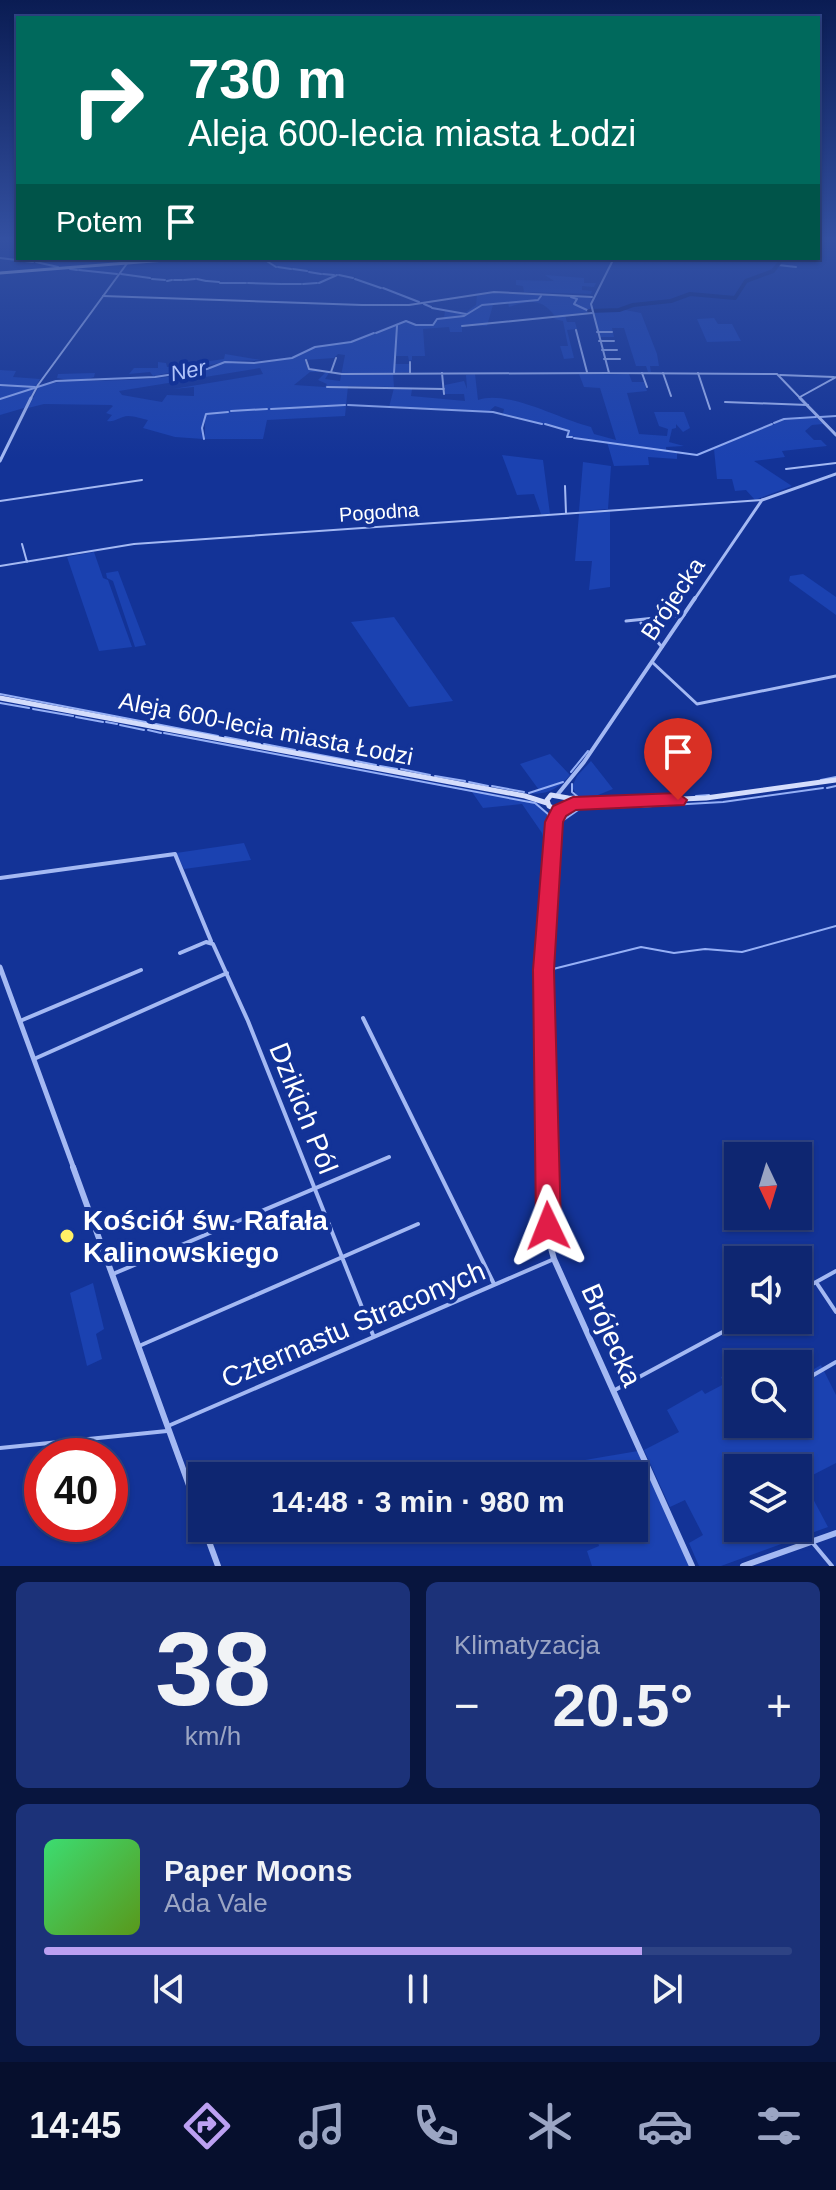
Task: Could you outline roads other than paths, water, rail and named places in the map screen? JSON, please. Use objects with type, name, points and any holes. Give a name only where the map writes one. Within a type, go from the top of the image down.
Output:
[{"type":"main road","name":"Aleja 600-lecia miasta Łodzi","points":[[0,698],[525,796],[549,802],[561,810]]},
{"type":"main road","points":[[549,802],[558,794],[567,800],[597,802],[720,797],[836,780]]},
{"type":"main road","points":[[561,810],[567,800]]},
{"type":"street","points":[[0,461],[38,386],[91,313]]},
{"type":"street","points":[[462,326],[574,313]]},
{"type":"street","points":[[592,313],[609,373]]},
{"type":"street","points":[[576,330],[587,373]]},
{"type":"street","points":[[597,332],[612,332]]},
{"type":"street","points":[[599,341],[614,341]]},
{"type":"street","points":[[602,350],[617,350]]},
{"type":"street","points":[[331,372],[336,358]]},
{"type":"street","points":[[604,359],[620,359]]},
{"type":"street","points":[[306,360],[307,368],[331,372],[698,373],[835,377]]},
{"type":"street","points":[[410,362],[410,373]]},
{"type":"street","points":[[442,373],[444,394]]},
{"type":"street","points":[[642,373],[647,387]]},
{"type":"street","points":[[663,373],[671,396]]},
{"type":"street","points":[[698,373],[710,409]]},
{"type":"street","points":[[780,375],[836,435]]},
{"type":"street","points":[[800,397],[835,377]]},
{"type":"street","points":[[327,387],[433,392],[444,389]]},
{"type":"street","points":[[371,394],[373,387]]},
{"type":"street","points":[[391,395],[393,388]]},
{"type":"street","points":[[725,402],[808,405]]},
{"type":"street","points":[[786,469],[836,463]]},
{"type":"street","points":[[762,500],[836,474]]},
{"type":"street","points":[[0,501],[142,480]]},
{"type":"street","points":[[565,486],[566,513]]},
{"type":"street","name":"Pogodna","points":[[0,566],[134,544],[762,500]]},
{"type":"street","name":"Brójecka","points":[[558,794],[762,500]]},
{"type":"street","points":[[22,544],[27,562]]},
{"type":"street","points":[[626,621],[684,615]]},
{"type":"street","points":[[641,623],[662,647]]},
{"type":"street","points":[[652,662],[691,701],[699,704],[836,676]]},
{"type":"street","name":"Brójecka","points":[[567,800],[568,783]]},
{"type":"street","name":"Brójecka","points":[[549,802],[554,822],[543,970],[549,1241],[554,1259],[692,1566]]},
{"type":"street","name":"Brójecka","points":[[554,822],[561,810]]},
{"type":"street","name":"Dzikich Pól","points":[[0,878],[174,853],[205,919],[211,942],[227,973],[373,1335]]},
{"type":"street","points":[[180,953],[211,942]]},
{"type":"street","points":[[0,967],[188,1482]]},
{"type":"street","points":[[20,1021],[141,970]]},
{"type":"street","points":[[34,1059],[227,973]]},
{"type":"street","points":[[363,1018],[494,1284]]},
{"type":"street","points":[[113,1274],[389,1157]]},
{"type":"street","points":[[139,1346],[418,1224]]},
{"type":"street","name":"Czternastu Straconych","points":[[0,1448],[169,1428],[373,1335],[554,1259]]},
{"type":"street","points":[[812,1284],[836,1271]]},
{"type":"street","points":[[816,1282],[836,1312]]},
{"type":"street","points":[[613,1390],[724,1331]]},
{"type":"street","points":[[812,1376],[836,1362]]},
{"type":"street","points":[[743,1566],[836,1533]]},
{"type":"street","points":[[209,1542],[218,1566]]},
{"type":"street","points":[[812,1542],[832,1566]]},
{"type":"waterway","points":[[461,313],[466,314]]},
{"type":"waterway","name":"Ner","points":[[376,333],[406,321],[416,325],[433,325],[437,319],[469,313]]},
{"type":"waterway","points":[[394,373],[397,326]]},
{"type":"waterway","name":"Ner","points":[[0,399],[56,381],[155,377],[207,369],[225,362],[254,363],[292,358],[315,347],[351,342],[374,333]]},
{"type":"waterway","points":[[0,385],[35,387]]},
{"type":"waterway","points":[[271,409],[345,405]]},
{"type":"waterway","points":[[348,405],[493,412],[542,424]]},
{"type":"waterway","points":[[231,411],[267,409]]},
{"type":"waterway","points":[[204,439],[202,428],[206,414],[228,412]]},
{"type":"waterway","points":[[820,417],[836,416]]},
{"type":"waterway","points":[[774,423],[784,419],[816,417]]},
{"type":"waterway","points":[[545,424],[569,431],[567,437],[572,437]]},
{"type":"waterway","points":[[574,438],[697,455],[772,424]]},
{"type":"waterway","points":[[0,694],[218,736]]},
{"type":"waterway","points":[[0,703],[29,708]]},
{"type":"waterway","points":[[33,709],[73,716]]},
{"type":"waterway","points":[[76,717],[103,722]]},
{"type":"waterway","points":[[106,722],[117,724]]},
{"type":"waterway","points":[[120,725],[144,730]]},
{"type":"waterway","points":[[148,730],[161,733]]},
{"type":"waterway","points":[[164,733],[535,803],[548,814],[548,844]]},
{"type":"waterway","points":[[225,737],[246,741]]},
{"type":"waterway","points":[[249,742],[260,744]]},
{"type":"waterway","points":[[264,744],[295,750]]},
{"type":"waterway","points":[[299,751],[352,761]]},
{"type":"waterway","points":[[571,772],[588,751]]},
{"type":"waterway","points":[[356,761],[376,765]]},
{"type":"waterway","points":[[380,766],[397,769]]},
{"type":"waterway","points":[[401,769],[430,775]]},
{"type":"waterway","points":[[435,776],[465,781]]},
{"type":"waterway","points":[[821,780],[836,777]]},
{"type":"waterway","points":[[469,782],[488,786]]},
{"type":"waterway","points":[[529,793],[563,782]]},
{"type":"waterway","points":[[572,784],[572,792],[578,797]]},
{"type":"waterway","points":[[492,786],[524,792]]},
{"type":"waterway","points":[[827,788],[836,786]]},
{"type":"waterway","points":[[635,807],[723,802],[823,788]]},
{"type":"waterway","points":[[696,796],[709,795]]},
{"type":"waterway","points":[[558,824],[581,808],[628,807]]},
{"type":"waterway","points":[[549,970],[641,947],[674,953],[705,949],[742,952],[836,926]]},
{"type":"place","name":"Kościół św. Rafała Kalinowskiego","points":[[67,1236]]}]
